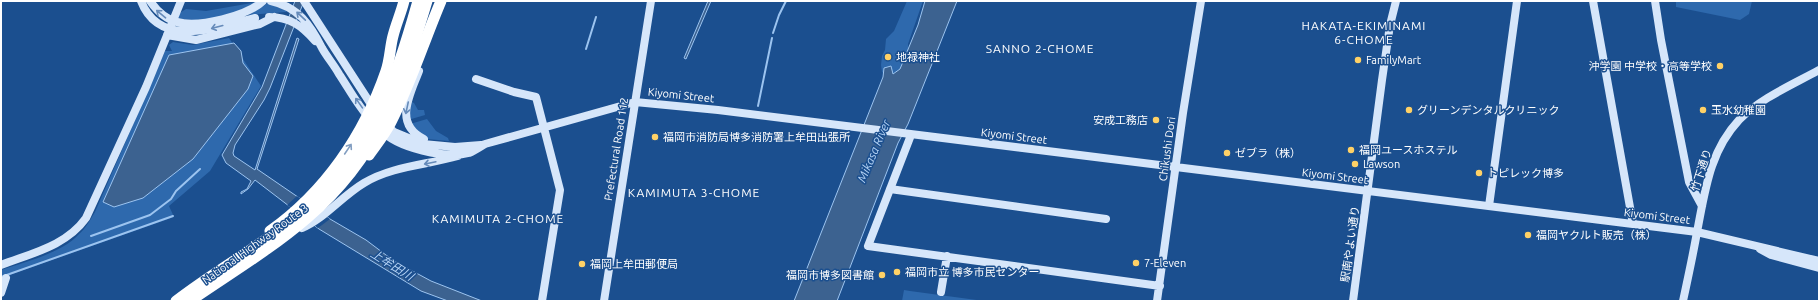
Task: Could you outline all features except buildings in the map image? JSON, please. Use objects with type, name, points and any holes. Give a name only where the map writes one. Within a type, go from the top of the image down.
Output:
[{"type":"highway","name":"National Highway Route 3","points":[[170,301],[272,230],[293,212],[337,165],[370,112],[386,69],[404,1]]},
{"type":"highway","points":[[386,69],[392,63],[411,1]]},
{"type":"highway","points":[[190,301],[292,230],[317,209],[342,183],[372,144],[387,115],[404,75],[418,1]]},
{"type":"highway","name":"National Highway Route 3","points":[[200,301],[323,213],[368,156],[386,130],[420,57],[431,7],[441,1]]},
{"type":"highway","points":[[176,301],[282,228],[310,205],[336,178],[358,150],[380,113],[410,43],[431,7]]},
{"type":"street","points":[[141,1],[149,15],[155,21],[164,26],[182,32],[202,31],[255,18],[274,17],[289,20],[301,26],[322,46]]},
{"type":"street","points":[[150,1],[165,18],[177,22],[197,23],[242,13],[263,1]]},
{"type":"street","points":[[1,265],[57,244],[74,233],[83,222],[146,87],[181,1]]},
{"type":"street","points":[[271,1],[287,6],[299,13],[312,29],[322,46],[370,112],[386,130]]},
{"type":"street","points":[[304,1],[370,112]]},
{"type":"street","name":"Prefectural Road 112","points":[[604,301],[611,248],[651,1]]},
{"type":"street","name":"Chikushi Dori","points":[[1158,301],[1201,1]]},
{"type":"street","name":"駅南やよい通り","points":[[1353,301],[1369,191],[1382,80],[1390,25],[1396,1]]},
{"type":"street","points":[[1489,206],[1517,1]]},
{"type":"street","points":[[1593,1],[1633,224]]},
{"type":"street","points":[[1655,1],[1661,40],[1689,182],[1702,206]]},
{"type":"street","points":[[168,35],[196,40],[260,24],[274,17]]},
{"type":"street","points":[[420,57],[419,70],[406,107],[406,114],[408,125],[413,132],[424,139],[423,144]]},
{"type":"street","name":"竹下通り","points":[[1683,301],[1702,206],[1703,194],[1714,158],[1727,135],[1739,120],[1768,98],[1819,70]]},
{"type":"street","points":[[476,79],[514,92],[536,97],[560,190],[542,301]]},
{"type":"street","name":"Kiyomi Street","points":[[386,130],[423,144],[455,146],[485,144],[635,102],[1176,167],[1697,232],[1819,261]]},
{"type":"street","name":"Kiyomi Street","points":[[386,130],[420,150],[434,154],[468,153],[485,144]]},
{"type":"street","points":[[911,135],[868,246],[1160,286]]},
{"type":"street","points":[[323,213],[346,194],[373,178],[393,171],[444,160],[468,153]]},
{"type":"street","points":[[890,189],[1106,218]]},
{"type":"street","name":"Kiyomi Street","points":[[1755,246],[1771,255],[1819,268]]},
{"type":"street","points":[[941,292],[947,256]]},
{"type":"street","points":[[1,293],[6,278]]},
{"type":"shaded area","points":[[907,1],[923,1],[908,44],[909,56],[903,70],[887,76],[882,72],[881,65],[886,39],[894,31]]},
{"type":"shaded area","points":[[1676,1],[1752,1],[1749,14],[1740,20],[1676,7]]},
{"type":"shaded area","points":[[257,2],[239,11],[218,18],[187,20],[177,18],[178,14],[186,9],[206,11]]},
{"type":"shaded area","points":[[268,3],[287,11],[249,15]]},
{"type":"shaded area","points":[[229,38],[261,86],[210,171],[169,206],[174,217],[1,278],[1,270],[43,256],[63,247],[72,241],[86,227],[95,212],[165,51],[172,51],[169,45],[173,42],[193,45]]},
{"type":"shaded area","points":[[412,102],[418,110],[424,110],[425,115],[408,120]]},
{"type":"shaded area","points":[[427,119],[436,131],[448,138],[449,141],[427,139],[410,124]]},
{"type":"shaded area","points":[[904,290],[910,291],[984,301],[902,301]]},
{"type":"water","name":"上牟田川","points":[[295,1],[304,1],[270,88],[235,145],[233,153],[234,156],[255,170],[297,38],[299,39],[257,169],[330,219],[366,240],[394,261],[431,281],[482,301],[448,301],[421,291],[319,229],[255,180],[248,189],[241,194],[241,192],[247,189],[251,181],[226,163],[222,155],[262,87]]},
{"type":"water","points":[[708,1],[711,1],[686,59],[684,58]]},
{"type":"water","name":"Mikasa River","points":[[925,1],[957,1],[908,124],[898,143],[837,301],[794,301],[883,77],[884,68],[891,66],[893,74],[900,69],[918,25]]},
{"type":"water","points":[[234,43],[241,51],[243,63],[253,76],[248,89],[193,159],[143,198],[114,207],[103,202],[169,55]]},
{"type":"pier","points":[[297,196],[330,219],[318,228],[287,205]]},
{"type":"waterway","points":[[773,33],[779,15],[786,1]]},
{"type":"waterway","points":[[586,49],[596,17]]},
{"type":"waterway","points":[[758,106],[772,38]]},
{"type":"waterway","points":[[91,236],[150,215],[171,199],[176,191],[200,169]]},
{"type":"waterway","points":[[1,277],[173,216]]},
{"type":"place","name":"地禄神社","points":[[888,57]]},
{"type":"place","name":"FamilyMart","points":[[1358,60]]},
{"type":"place","name":"沖学園 中学校・高等学校","points":[[1720,66]]},
{"type":"place","name":"グリーンデンタルクリニック","points":[[1409,110]]},
{"type":"place","name":"玉水幼稚園","points":[[1703,110]]},
{"type":"place","name":"安成工務店","points":[[1156,120]]},
{"type":"place","name":"福岡市消防局博多消防署上牟田出張所","points":[[655,137]]},
{"type":"place","name":"福岡ユースホステル","points":[[1351,150]]},
{"type":"place","name":"ゼブラ（株）","points":[[1227,153]]},
{"type":"place","name":"Lawson","points":[[1355,164]]},
{"type":"place","name":"トピレック博多","points":[[1479,173]]},
{"type":"place","name":"福岡ヤクルト販売（株）","points":[[1528,235]]},
{"type":"place","name":"7-Eleven","points":[[1136,263]]},
{"type":"place","name":"福岡上牟田郵便局","points":[[582,264]]},
{"type":"place","name":"福岡市立 博多市民センター","points":[[897,272]]},
{"type":"place","name":"福岡市博多図書館","points":[[882,275]]},
{"type":"district","name":"HAKATA-EKIMINAMI 6-CHOME","points":[[1364,33]]},
{"type":"district","name":"SANNO 2-CHOME","points":[[1040,49]]},
{"type":"district","name":"KAMIMUTA 3-CHOME","points":[[694,193]]},
{"type":"district","name":"KAMIMUTA 2-CHOME","points":[[498,219]]}]
